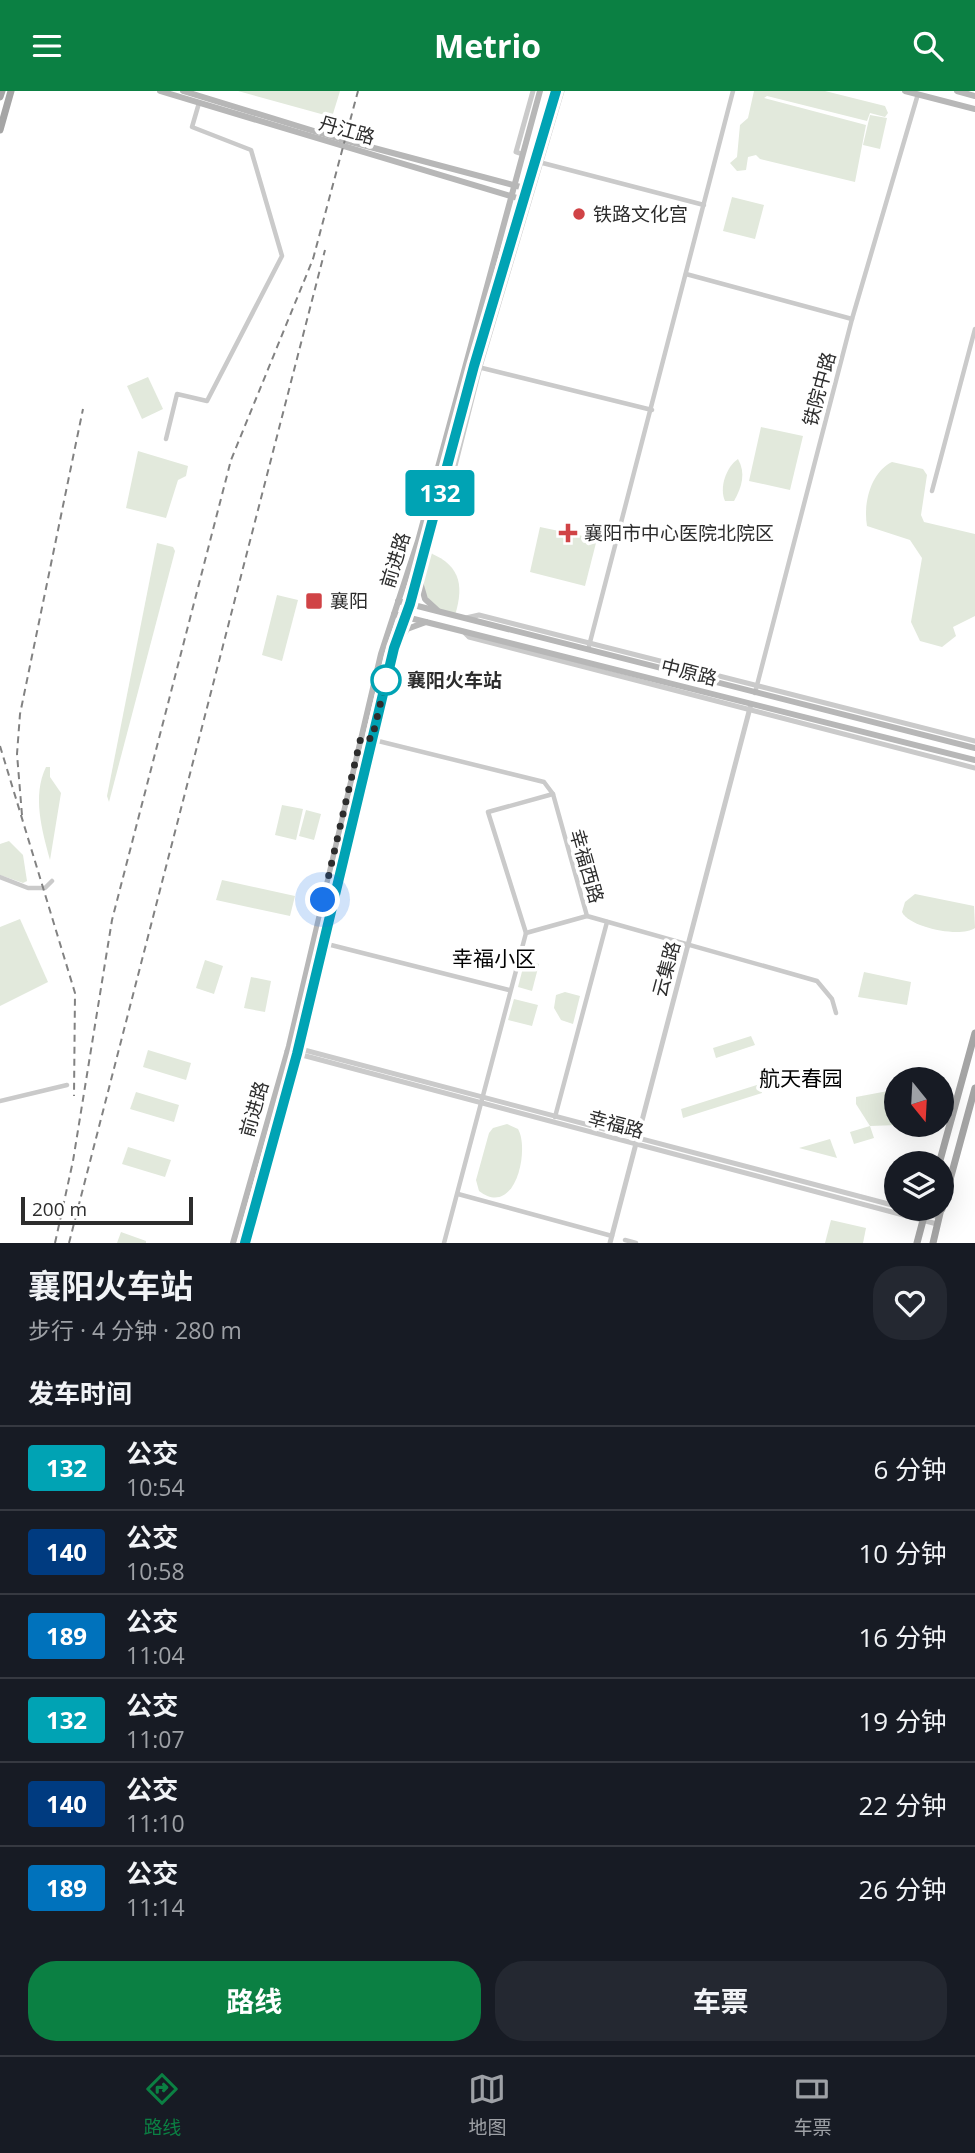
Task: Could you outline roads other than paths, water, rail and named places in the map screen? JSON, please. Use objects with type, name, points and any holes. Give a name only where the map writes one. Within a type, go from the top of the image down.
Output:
[{"type":"main road","points":[[0,97],[2,91]]},
{"type":"main road","points":[[0,130],[11,91]]},
{"type":"main road","name":"丹江路","points":[[160,91],[524,200]]},
{"type":"main road","name":"丹江路","points":[[183,91],[340,139],[528,189]]},
{"type":"main road","name":"前进路","points":[[233,1243],[288,1049],[361,737],[394,614],[419,538],[540,91]]},
{"type":"main road","name":"前进路","points":[[245,1243],[297,1052],[394,648],[423,561],[556,91]]},
{"type":"main road","points":[[905,91],[975,109]]},
{"type":"main road","points":[[957,91],[975,96]]},
{"type":"main road","points":[[423,561],[419,587],[425,599],[439,611]]},
{"type":"main road","name":"中原路","points":[[398,601],[756,689],[975,748]]},
{"type":"main road","name":"中原路","points":[[394,614],[750,707],[975,760]]},
{"type":"main road","points":[[394,648],[407,629],[427,622]]},
{"type":"main road","points":[[943,1151],[975,1033]]},
{"type":"main road","points":[[954,1164],[975,1088]]},
{"type":"main road","points":[[917,1243],[923,1221]]},
{"type":"main road","points":[[933,1243],[938,1221]]},
{"type":"street","points":[[522,154],[516,152],[533,91]]},
{"type":"street","points":[[562,91],[477,367],[652,410]]},
{"type":"street","points":[[589,647],[733,91]]},
{"type":"street","name":"铁院中路","points":[[756,689],[852,319],[918,94]]},
{"type":"street","points":[[166,439],[177,394],[207,401],[282,256],[251,151],[192,127],[199,103]]},
{"type":"street","points":[[538,162],[704,205]]},
{"type":"street","points":[[687,274],[852,319]]},
{"type":"street","points":[[932,491],[975,329]]},
{"type":"street","points":[[756,689],[975,741]]},
{"type":"street","points":[[750,707],[975,768]]},
{"type":"street","name":"云集路","points":[[611,1240],[750,707]]},
{"type":"street","points":[[361,737],[533,777],[544,782],[552,794],[488,813],[526,933],[444,1243]]},
{"type":"street","name":"幸福西路","points":[[552,794],[587,916],[817,981],[832,999],[836,1013]]},
{"type":"street","points":[[0,877],[28,888],[45,888],[52,881]]},
{"type":"street","points":[[526,933],[587,916]]},
{"type":"street","points":[[555,1117],[607,922]]},
{"type":"street","points":[[322,943],[509,990]]},
{"type":"street","name":"幸福路","points":[[288,1049],[634,1145],[884,1204]]},
{"type":"street","points":[[0,1101],[67,1085]]},
{"type":"street","name":"幸福路","points":[[481,1101],[555,1117],[884,1203]]},
{"type":"street","points":[[458,1194],[611,1240]]},
{"type":"street","points":[[625,1240],[636,1243]]},
{"type":"railway","points":[[55,1243],[73,1161],[112,920],[231,460],[313,259],[358,91]]},
{"type":"railway","points":[[69,1243],[325,250]]},
{"type":"railway","points":[[22,815],[17,754],[20,714],[83,409]]},
{"type":"railway","points":[[0,746],[75,993],[74,1096]]},
{"type":"place","name":"铁路文化宫","points":[[579,214]]},
{"type":"place","name":"襄阳市中心医院北院区","points":[[568,533]]},
{"type":"place","name":"襄阳","points":[[314,601]]},
{"type":"place","name":"襄阳火车站","points":[[386,680]]},
{"type":"district","name":"幸福小区","points":[[494,958]]},
{"type":"district","name":"航天春园","points":[[801,1078]]}]
